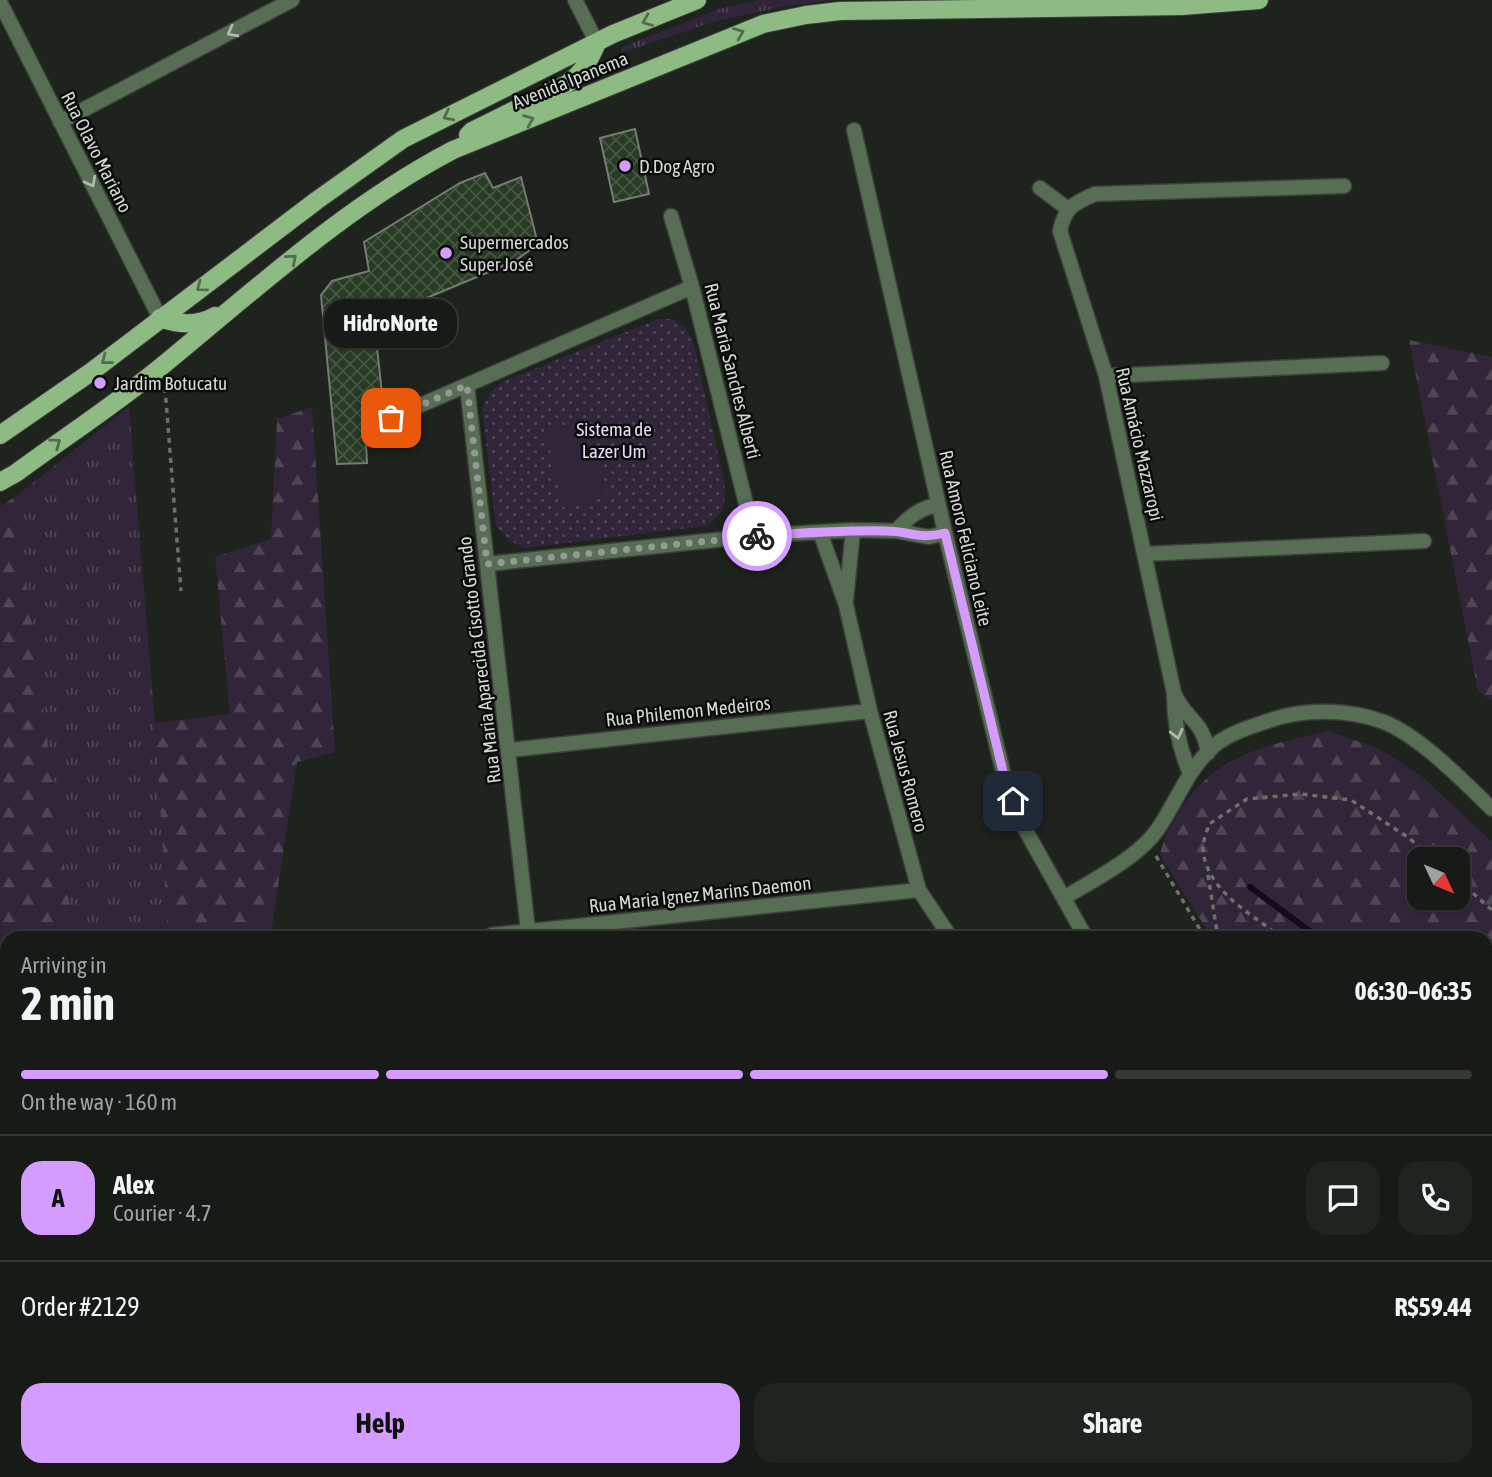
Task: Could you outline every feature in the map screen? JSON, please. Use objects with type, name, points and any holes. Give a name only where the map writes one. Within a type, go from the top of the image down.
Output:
[{"type":"main road","name":"Avenida Ipanema","points":[[0,435],[87,375],[316,201],[403,139],[597,43],[697,0]]},
{"type":"main road","name":"Avenida Ipanema","points":[[0,482],[163,365],[340,221],[419,168],[453,150],[763,24],[848,10],[1182,6],[1259,0]]},
{"type":"main road","points":[[453,150],[472,131],[580,75],[597,43]]},
{"type":"main road","points":[[160,318],[179,324],[193,323],[209,319],[240,302]]},
{"type":"street","points":[[60,122],[292,0]]},
{"type":"street","points":[[575,0],[597,43]]},
{"type":"street","name":"Rua Olavo Mariano","points":[[0,2],[160,318]]},
{"type":"street","name":"Rua Amoro Feliciano Leite","points":[[854,130],[938,505],[1005,780],[1021,822],[1082,931]]},
{"type":"street","points":[[1040,188],[1068,209],[1095,194],[1344,186]]},
{"type":"street","name":"Rua Amácio Mazzaropi","points":[[1068,209],[1060,232],[1106,376],[1174,693],[1204,734],[1208,753]]},
{"type":"street","name":"Rua Maria Sanches Alberti","points":[[671,216],[692,288],[754,537]]},
{"type":"street","points":[[391,418],[692,288]]},
{"type":"street","points":[[1106,376],[1382,363]]},
{"type":"street","name":"Rua Maria Aparecida Cisotto Grando","points":[[467,385],[528,931]]},
{"type":"street","points":[[895,531],[910,515],[923,508],[938,505]]},
{"type":"street","name":"Rua Jesus Romero","points":[[846,605],[853,530]]},
{"type":"street","points":[[487,564],[820,532],[895,531],[929,537],[945,533]]},
{"type":"street","name":"Rua Jesus Romero","points":[[820,532],[846,605],[870,711],[919,890],[946,931]]},
{"type":"street","points":[[1144,554],[1424,541]]},
{"type":"street","name":"Rua Amácio Mazzaropi","points":[[1174,693],[1174,719],[1183,757],[1190,773]]},
{"type":"street","name":"Rua Philemon Medeiros","points":[[509,750],[870,711]]},
{"type":"street","points":[[1204,734],[1220,737],[1283,716],[1317,712],[1350,714],[1384,723],[1413,740],[1457,775],[1492,809]]},
{"type":"street","points":[[1064,898],[1148,842],[1190,773],[1215,745],[1241,730]]},
{"type":"street","name":"Rua Maria Ignez Marins Daemon","points":[[537,931],[919,890]]},
{"type":"path","points":[[163,365],[181,591]]},
{"type":"path","points":[[1217,931],[1203,848],[1209,824],[1247,799],[1301,794],[1352,800],[1419,847]]},
{"type":"path","points":[[1148,842],[1201,931]]},
{"type":"path","points":[[1208,873],[1217,887],[1273,931]]},
{"type":"path","points":[[1470,891],[1492,910]]},
{"type":"green space","points":[[760,0],[832,0],[786,6],[716,21],[621,53],[622,47],[719,9]]},
{"type":"green space","name":"Sistema de Lazer Um","points":[[658,319],[673,319],[685,328],[693,341],[724,481],[725,496],[720,512],[705,526],[524,548],[509,540],[496,526],[482,408],[491,392],[504,381]]},
{"type":"green space","points":[[1409,340],[1492,357],[1492,701],[1478,691]]},
{"type":"green space","points":[[129,407],[155,723],[168,931],[73,931],[15,497]]},
{"type":"green space","points":[[312,407],[335,752],[297,762],[271,931],[168,931],[155,723],[230,714],[215,557],[271,539],[277,419]]},
{"type":"green space","points":[[589,421],[607,496],[563,507],[546,431]]},
{"type":"green space","points":[[15,497],[73,931],[0,931],[0,506]]},
{"type":"green space","points":[[1328,731],[1380,749],[1421,776],[1492,842],[1492,931],[1208,931],[1160,855],[1167,835],[1191,795],[1207,778],[1242,756],[1261,748]]},
{"type":"building","name":"D.Dog Agro","points":[[635,129],[649,194],[614,202],[600,138]]},
{"type":"building","name":"Supermercados Super José","points":[[485,173],[493,188],[521,177],[538,244],[515,261],[374,320],[384,412],[381,418],[387,440],[366,444],[367,463],[337,464],[321,295],[332,281],[369,271],[364,242],[460,183]]},
{"type":"waterway","points":[[1250,887],[1310,931]]},
{"type":"way so far","points":[[391,418],[467,385],[487,564],[757,536]]},
{"type":"place","name":"D.Dog Agro","points":[[625,166]]},
{"type":"place","name":"Supermercados Super José","points":[[446,253]]},
{"type":"place","name":"Jardim Botucatu","points":[[100,383]]},
{"type":"place","name":"HidroNorte","points":[[391,418]]},
{"type":"route","points":[[757,536],[853,530],[895,531],[929,537],[945,533],[1005,780],[1013,801]]}]
